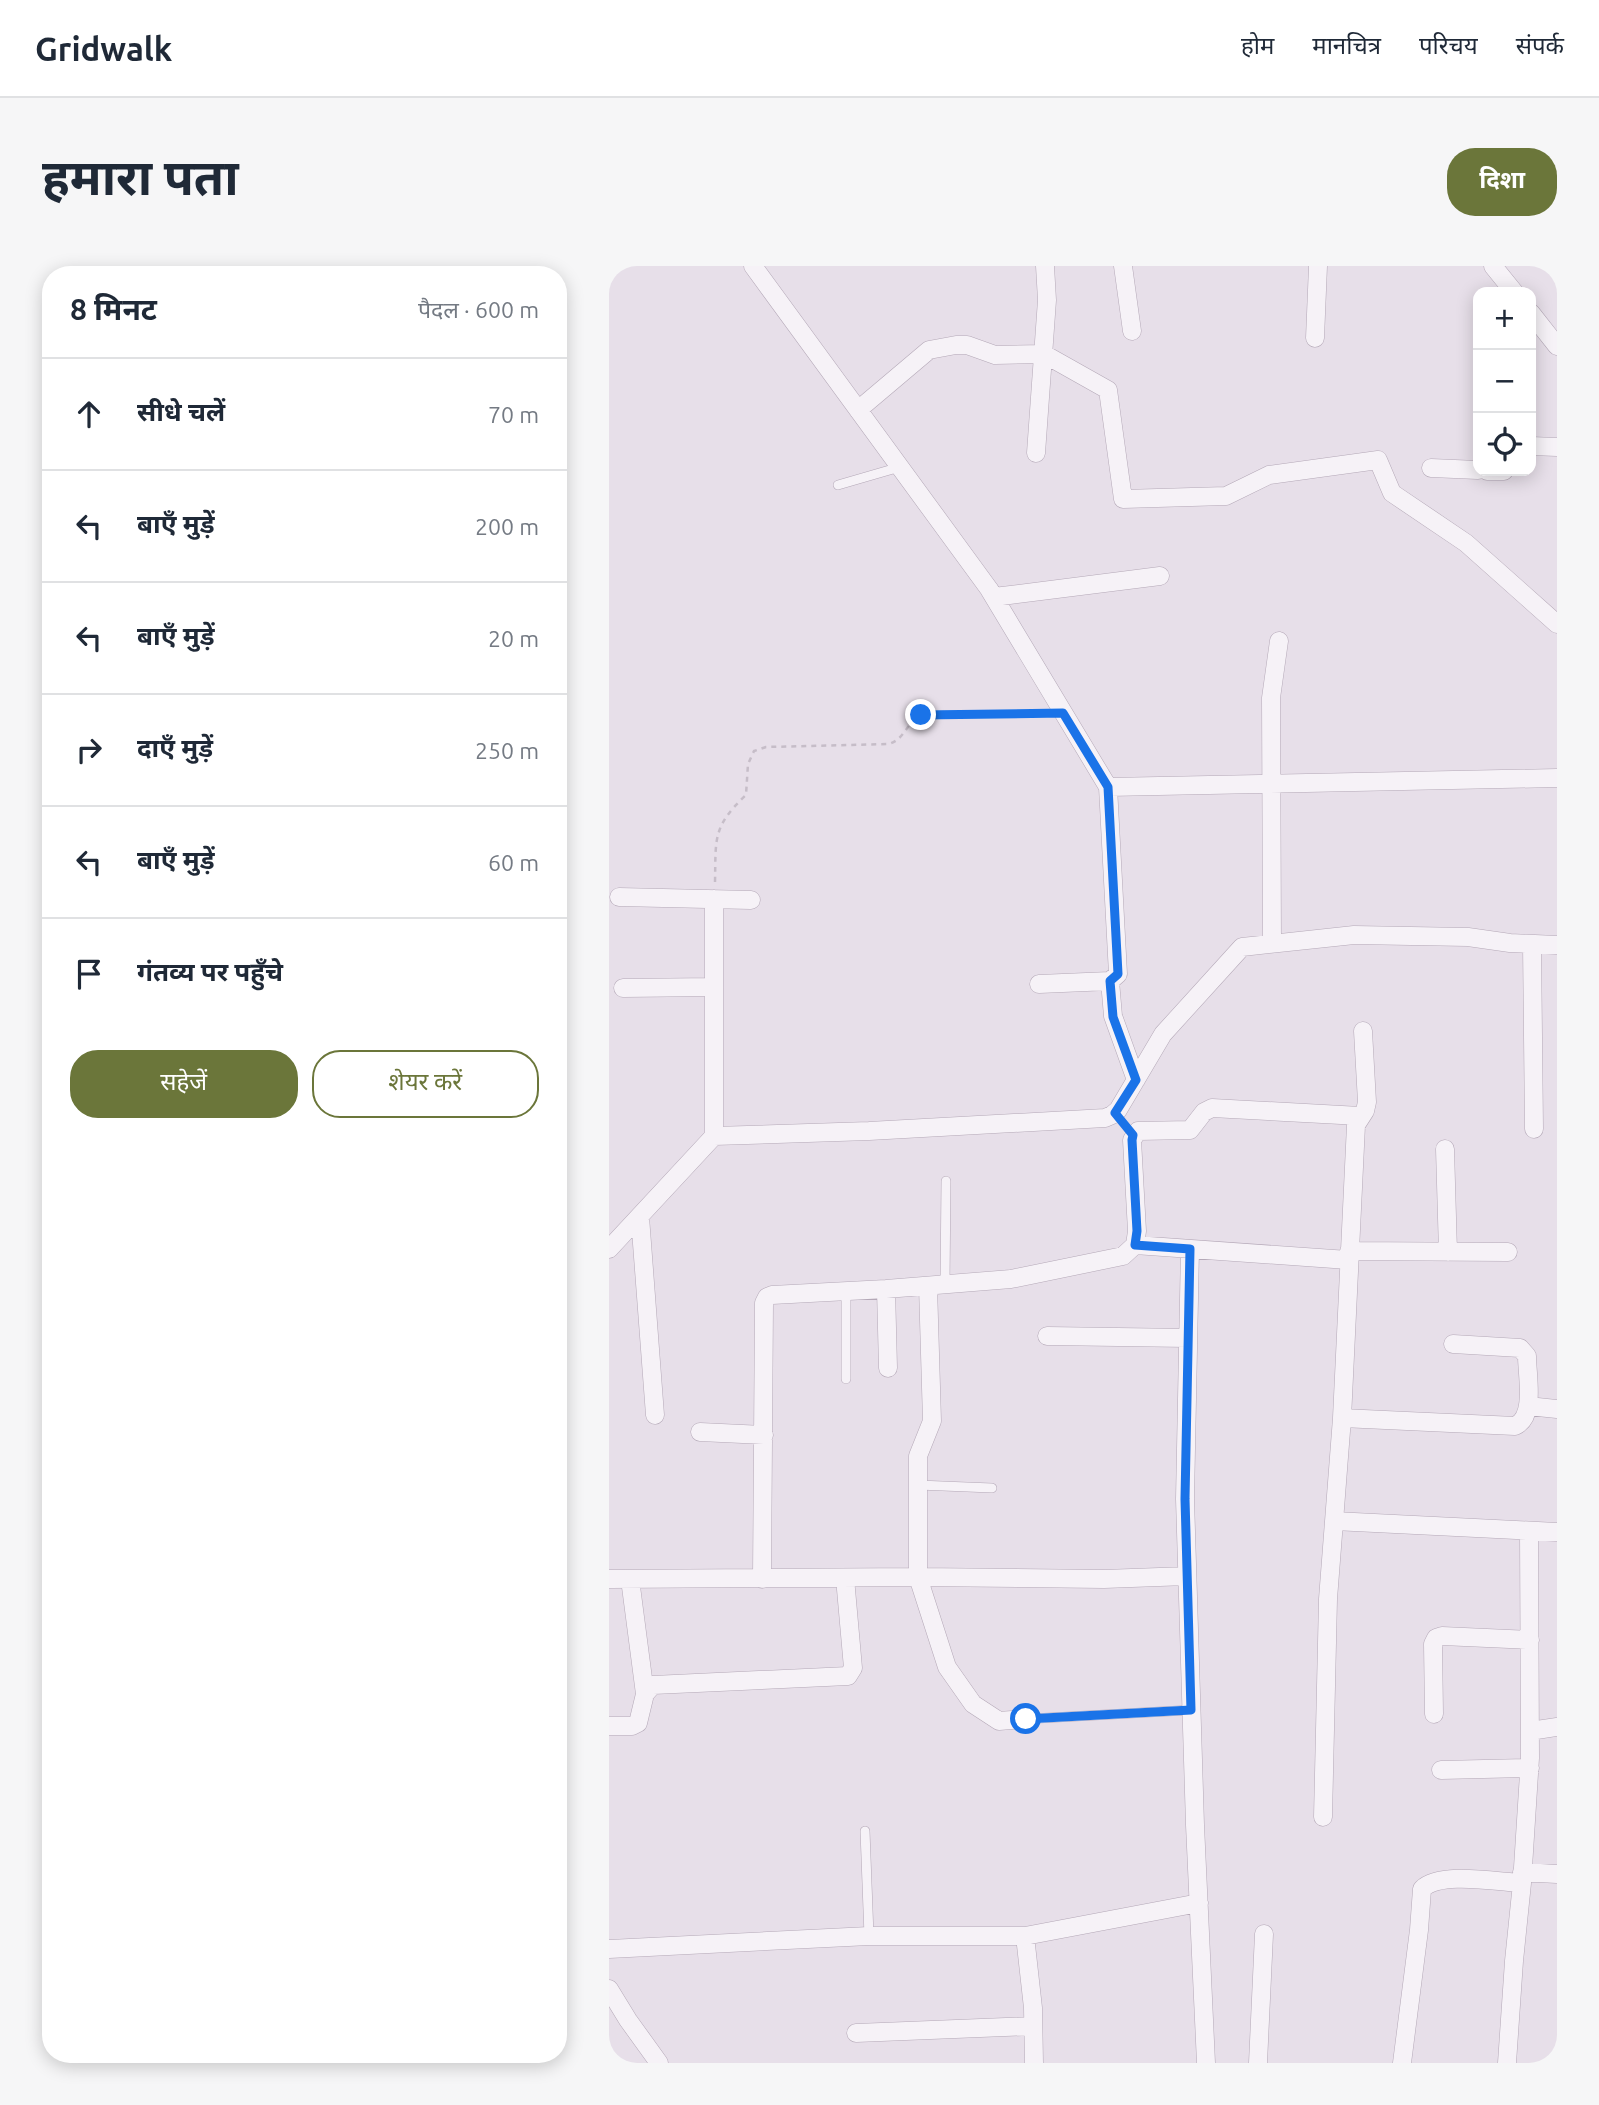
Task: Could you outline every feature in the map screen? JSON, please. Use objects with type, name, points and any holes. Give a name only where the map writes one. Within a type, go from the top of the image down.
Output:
[{"type":"street","points":[[753,266],[994,597],[1108,787],[1118,974],[1110,981],[1039,984]]},
{"type":"street","points":[[1036,453],[1047,300],[1045,266]]},
{"type":"street","points":[[1123,266],[1132,331]]},
{"type":"street","points":[[1315,338],[1318,266]]},
{"type":"street","points":[[1493,266],[1510,287]]},
{"type":"street","points":[[1536,319],[1557,346]]},
{"type":"street","points":[[858,410],[936,347],[967,345],[995,355],[1044,354],[1108,390],[1123,499],[1226,496],[1269,475],[1378,460],[1392,494],[1466,543],[1557,624]]},
{"type":"street","points":[[1536,446],[1557,447]]},
{"type":"street","points":[[1431,467],[1473,470]]},
{"type":"street","points":[[994,597],[1160,576]]},
{"type":"street","points":[[1272,943],[1271,698],[1279,641]]},
{"type":"street","points":[[1108,787],[1557,778]]},
{"type":"street","points":[[619,897],[751,900]]},
{"type":"street","points":[[609,1249],[714,1136],[715,899]]},
{"type":"street","points":[[714,1136],[869,1132],[1104,1118],[1115,1113],[1163,1034],[1243,947],[1354,935],[1468,937],[1557,945]]},
{"type":"street","points":[[1532,944],[1534,1129]]},
{"type":"street","points":[[1110,981],[1113,1017],[1136,1080]]},
{"type":"street","points":[[622,988],[714,987]]},
{"type":"street","points":[[1323,1817],[1328,1599],[1342,1418],[1356,1125],[1367,1102],[1363,1031]]},
{"type":"street","points":[[762,1579],[764,1303],[767,1297],[1011,1279],[1123,1256],[1135,1245],[1137,1231],[1132,1140],[1138,1131],[1190,1130],[1204,1112],[1212,1108],[1360,1116]]},
{"type":"street","points":[[1115,1113],[1133,1135]]},
{"type":"street","points":[[1445,1149],[1448,1252]]},
{"type":"street","points":[[640,1217],[655,1415]]},
{"type":"street","points":[[1135,1245],[1349,1255],[1509,1252]]},
{"type":"street","points":[[1190,1249],[1185,1499],[1206,2063]]},
{"type":"street","points":[[937,1285],[932,1421],[918,1452],[918,1577],[947,1667],[973,1704],[999,1721],[1026,1719]]},
{"type":"street","points":[[885,1289],[888,1367]]},
{"type":"street","points":[[1047,1336],[1188,1338]]},
{"type":"street","points":[[1342,1418],[1515,1426],[1524,1419],[1528,1406],[1525,1351],[1520,1348],[1453,1344]]},
{"type":"street","points":[[1528,1406],[1557,1409]]},
{"type":"street","points":[[699,1432],[764,1435]]},
{"type":"street","points":[[1334,1521],[1557,1532]]},
{"type":"street","points":[[1507,2063],[1530,1768],[1529,1531]]},
{"type":"street","points":[[609,1579],[1104,1579],[1187,1576]]},
{"type":"street","points":[[645,1694],[653,1685],[663,1683],[848,1676],[853,1668],[845,1578]]},
{"type":"street","points":[[609,1726],[632,1726],[638,1723],[645,1694],[630,1579]]},
{"type":"street","points":[[1433,1714],[1433,1644],[1436,1638],[1442,1636],[1530,1640]]},
{"type":"street","points":[[1530,1731],[1557,1727]]},
{"type":"street","points":[[1441,1770],[1530,1768]]},
{"type":"street","points":[[1402,2063],[1422,1889],[1429,1882],[1445,1879],[1557,1874]]},
{"type":"street","points":[[609,1950],[869,1936],[1025,1936],[1199,1903]]},
{"type":"street","points":[[1258,2063],[1264,1934]]},
{"type":"street","points":[[1025,1936],[1034,2063]]},
{"type":"street","points":[[609,1989],[628,2021],[659,2063]]},
{"type":"street","points":[[856,2033],[1033,2026]]},
{"type":"lane","points":[[838,485],[900,467]]},
{"type":"lane","points":[[937,1285],[946,1181]]},
{"type":"lane","points":[[846,1292],[846,1379]]},
{"type":"lane","points":[[918,1485],[992,1488]]},
{"type":"lane","points":[[1026,1719],[1191,1710]]},
{"type":"lane","points":[[866,1831],[869,1936]]},
{"type":"path","points":[[715,899],[719,831],[727,812],[746,795],[748,764],[754,751],[766,747],[889,744],[902,737],[912,720],[921,715],[1063,713]]},
{"type":"route","points":[[921,715],[1063,713],[1108,787],[1118,974],[1110,981],[1113,1017],[1136,1080],[1115,1113],[1133,1135],[1137,1231],[1135,1245],[1190,1249],[1185,1499],[1191,1710],[1026,1719]]}]
